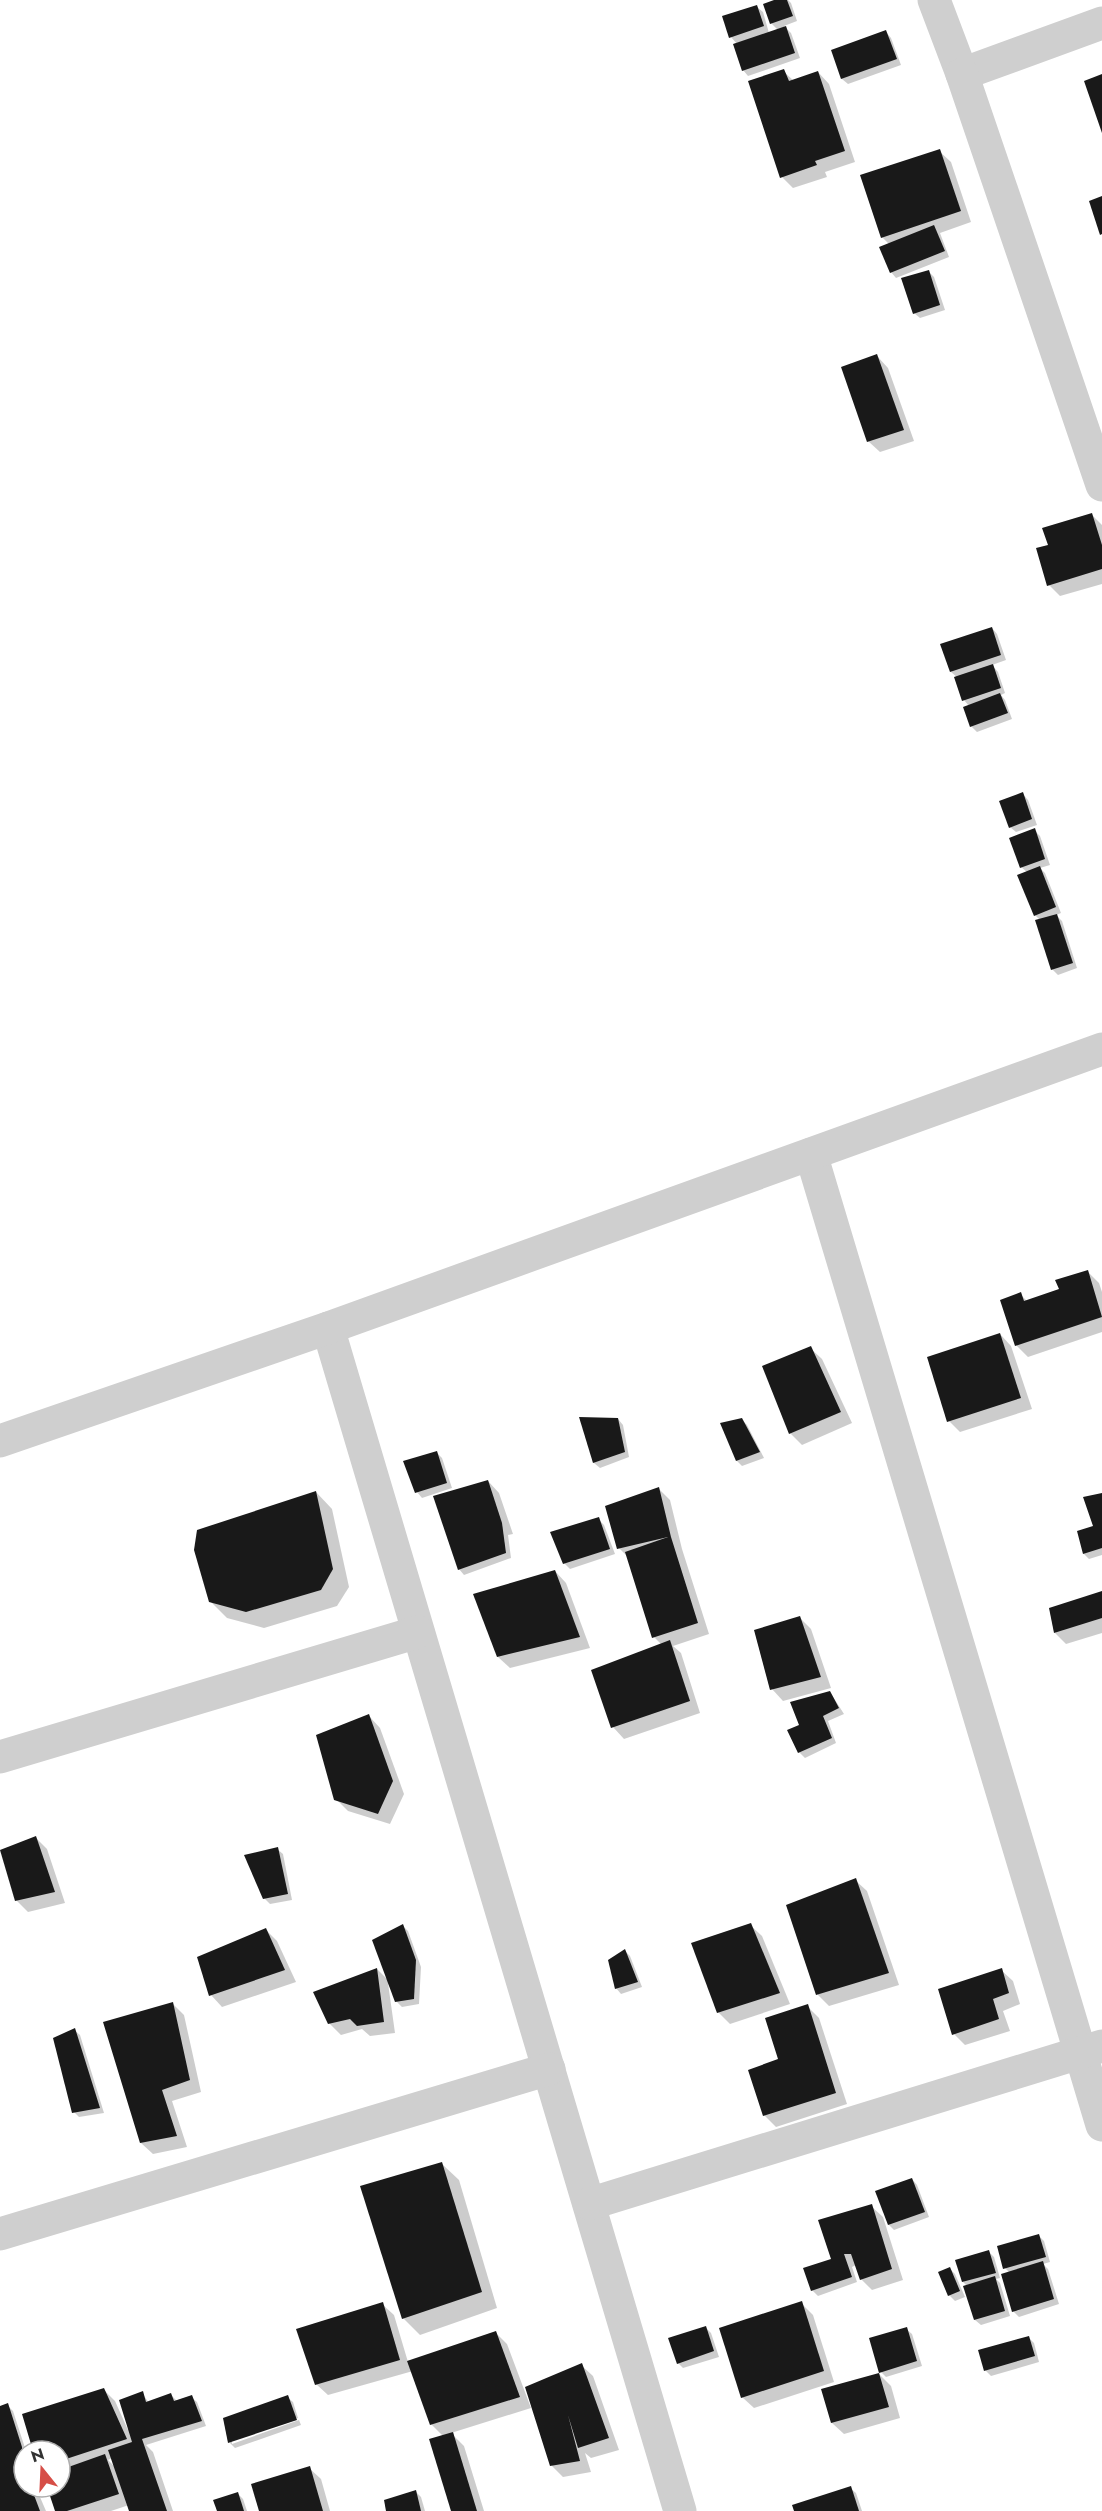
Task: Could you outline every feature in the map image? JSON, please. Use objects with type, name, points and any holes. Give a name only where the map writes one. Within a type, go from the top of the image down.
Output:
[{"type":"street","points":[[934,0],[962,74],[1102,485]]},
{"type":"street","points":[[962,74],[1102,23]]},
{"type":"street","points":[[0,1440],[328,1328],[1102,1049]]},
{"type":"street","points":[[811,1154],[1091,2050],[1102,2125]]},
{"type":"street","points":[[328,1328],[590,2204],[677,2510]]},
{"type":"street","points":[[0,1757],[418,1632]]},
{"type":"street","points":[[590,2204],[1091,2050]]},
{"type":"street","points":[[0,2234],[549,2069]]},
{"type":"building","points":[[774,0],[787,0],[793,16],[770,24],[763,4]]},
{"type":"building","points":[[757,5],[764,26],[729,38],[722,16]]},
{"type":"building","points":[[786,26],[795,53],[742,71],[733,44]]},
{"type":"building","points":[[886,30],[897,59],[841,79],[831,50]]},
{"type":"building","points":[[784,69],[789,81],[818,71],[845,151],[815,161],[817,165],[780,178],[748,81]]},
{"type":"building","points":[[1102,74],[1102,133],[1084,81]]},
{"type":"building","points":[[940,149],[961,211],[881,238],[860,175]]},
{"type":"building","points":[[1102,196],[1102,234],[1100,235],[1089,201]]},
{"type":"building","points":[[934,225],[945,251],[890,273],[879,247]]},
{"type":"building","points":[[929,270],[940,305],[913,314],[901,278]]},
{"type":"building","points":[[877,354],[904,430],[867,442],[841,367]]},
{"type":"building","points":[[1092,513],[1102,545],[1102,569],[1047,586],[1036,548],[1048,545],[1042,528]]},
{"type":"building","points":[[992,627],[1001,655],[950,672],[940,644]]},
{"type":"building","points":[[993,664],[1001,688],[962,701],[954,677]]},
{"type":"building","points":[[1000,693],[1008,713],[970,727],[963,707]]},
{"type":"building","points":[[1023,792],[1032,819],[1009,828],[999,801]]},
{"type":"building","points":[[1035,828],[1045,859],[1020,868],[1009,838]]},
{"type":"building","points":[[1040,866],[1056,907],[1034,916],[1017,875]]},
{"type":"building","points":[[1057,914],[1073,963],[1051,970],[1035,920]]},
{"type":"building","points":[[1088,1270],[1102,1317],[1015,1346],[1000,1300],[1021,1292],[1024,1301],[1059,1289],[1055,1280]]},
{"type":"building","points":[[1000,1333],[1021,1398],[947,1422],[927,1357]]},
{"type":"building","points":[[811,1346],[841,1412],[789,1434],[762,1366]]},
{"type":"building","points":[[579,1417],[618,1418],[625,1452],[593,1463]]},
{"type":"building","points":[[742,1418],[760,1452],[736,1461],[720,1423]]},
{"type":"building","points":[[437,1451],[447,1483],[415,1493],[403,1461]]},
{"type":"building","points":[[488,1480],[502,1523],[506,1553],[458,1570],[433,1496]]},
{"type":"building","points":[[659,1487],[671,1537],[698,1623],[652,1638],[625,1552],[668,1537],[617,1549],[605,1506]]},
{"type":"building","points":[[316,1491],[333,1569],[321,1590],[246,1612],[209,1602],[194,1550],[197,1530]]},
{"type":"building","points":[[1102,1493],[1102,1548],[1083,1554],[1077,1531],[1093,1526],[1083,1497]]},
{"type":"building","points":[[599,1517],[610,1549],[563,1564],[550,1532]]},
{"type":"building","points":[[555,1570],[580,1637],[497,1657],[473,1594]]},
{"type":"building","points":[[1102,1591],[1102,1618],[1054,1633],[1049,1608]]},
{"type":"building","points":[[800,1616],[821,1677],[770,1690],[754,1630]]},
{"type":"building","points":[[670,1640],[690,1701],[611,1728],[591,1670]]},
{"type":"building","points":[[830,1691],[839,1708],[823,1716],[832,1738],[798,1753],[787,1730],[799,1725],[790,1702]]},
{"type":"building","points":[[369,1714],[393,1781],[378,1814],[334,1800],[316,1735]]},
{"type":"building","points":[[36,1836],[55,1892],[15,1901],[0,1850]]},
{"type":"building","points":[[278,1847],[288,1894],[263,1899],[244,1855]]},
{"type":"building","points":[[856,1878],[889,1973],[816,1995],[786,1905]]},
{"type":"building","points":[[751,1923],[780,1993],[717,2013],[691,1943]]},
{"type":"building","points":[[403,1924],[416,1960],[414,1999],[395,2002],[372,1940]]},
{"type":"building","points":[[266,1928],[285,1970],[209,1996],[197,1957]]},
{"type":"building","points":[[625,1949],[638,1982],[615,1989],[608,1960]]},
{"type":"building","points":[[377,1968],[384,2022],[357,2026],[350,2019],[328,2024],[313,1992]]},
{"type":"building","points":[[1002,1968],[1009,1993],[993,1999],[999,2019],[952,2035],[938,1989]]},
{"type":"building","points":[[173,2002],[190,2080],[162,2090],[177,2136],[140,2143],[103,2022]]},
{"type":"building","points":[[808,2004],[836,2093],[763,2116],[748,2070],[778,2059],[765,2018]]},
{"type":"building","points":[[75,2028],[100,2108],[72,2113],[53,2038]]},
{"type":"building","points":[[442,2162],[482,2292],[402,2319],[360,2186]]},
{"type":"building","points":[[912,2178],[925,2212],[888,2225],[875,2191]]},
{"type":"building","points":[[872,2204],[892,2269],[860,2280],[851,2254],[844,2254],[852,2277],[811,2291],[803,2268],[831,2259],[818,2220]]},
{"type":"building","points":[[1039,2234],[1046,2257],[1003,2269],[997,2246]]},
{"type":"building","points":[[989,2250],[996,2273],[962,2282],[955,2260]]},
{"type":"building","points":[[1043,2261],[1054,2299],[1012,2312],[1001,2274]]},
{"type":"building","points":[[950,2267],[960,2291],[948,2296],[938,2272]]},
{"type":"building","points":[[995,2276],[1005,2311],[974,2320],[963,2286]]},
{"type":"building","points":[[802,2301],[824,2371],[741,2398],[719,2328]]},
{"type":"building","points":[[383,2302],[400,2360],[315,2385],[296,2329]]},
{"type":"building","points":[[706,2326],[714,2351],[677,2364],[668,2338]]},
{"type":"building","points":[[907,2327],[917,2361],[879,2373],[869,2338]]},
{"type":"building","points":[[496,2331],[520,2397],[430,2425],[407,2361]]},
{"type":"building","points":[[1029,2336],[1035,2356],[984,2371],[978,2350]]},
{"type":"building","points":[[582,2363],[609,2438],[578,2448],[568,2415],[580,2461],[550,2466],[525,2387]]},
{"type":"building","points":[[879,2373],[889,2407],[831,2423],[821,2389]]},
{"type":"building","points":[[104,2388],[127,2439],[72,2457],[72,2439],[29,2439],[22,2414]]},
{"type":"building","points":[[143,2391],[146,2402],[171,2393],[174,2401],[192,2395],[202,2421],[142,2439],[167,2511],[129,2511],[108,2450],[132,2442],[119,2400]]},
{"type":"building","points":[[288,2395],[297,2420],[228,2443],[223,2418]]},
{"type":"building","points":[[8,2403],[19,2439],[12,2439],[12,2499],[36,2499],[40,2511],[0,2511],[0,2406]]},
{"type":"building","points":[[453,2432],[477,2511],[451,2511],[429,2439]]},
{"type":"building","points":[[105,2454],[119,2494],[67,2511],[55,2511],[51,2499],[72,2499],[72,2466]]},
{"type":"building","points":[[310,2466],[323,2511],[259,2511],[251,2484]]},
{"type":"building","points":[[851,2486],[859,2511],[794,2511],[792,2505]]},
{"type":"building","points":[[416,2490],[421,2511],[386,2511],[384,2500]]},
{"type":"building","points":[[238,2492],[244,2511],[217,2511],[213,2500]]}]
